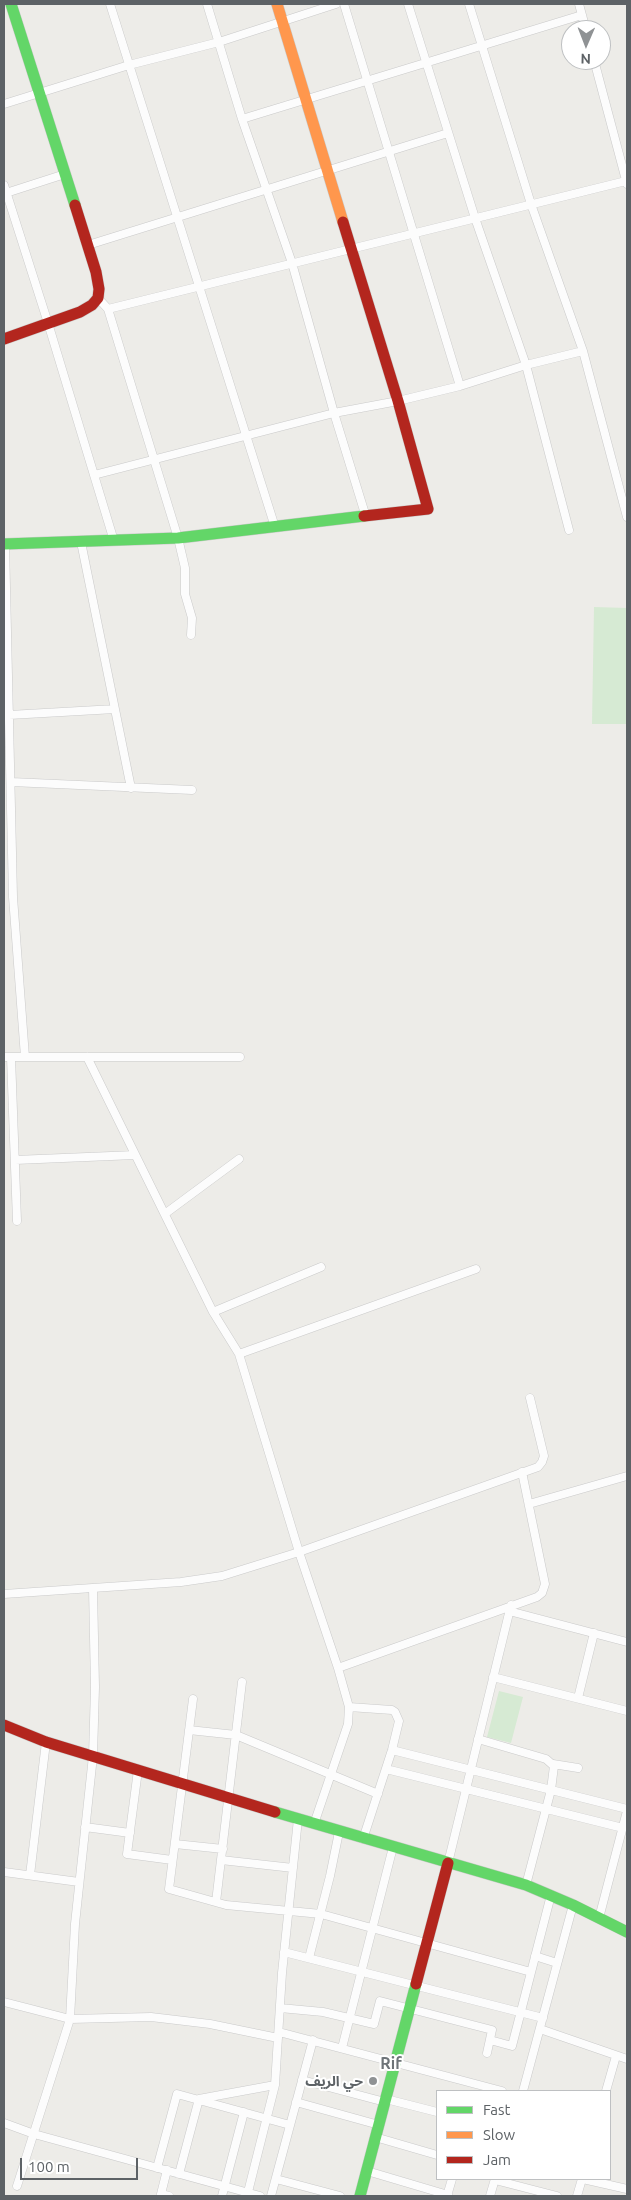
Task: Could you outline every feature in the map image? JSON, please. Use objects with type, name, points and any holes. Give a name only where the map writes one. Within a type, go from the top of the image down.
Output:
[{"type":"street","points":[[4,339],[80,312],[92,305],[98,298],[99,289],[88,245],[11,4]]},
{"type":"street","points":[[110,4],[275,527]]},
{"type":"street","points":[[207,4],[242,119],[292,263],[334,413],[366,517]]},
{"type":"street","points":[[25,1057],[8,780],[9,715],[5,544],[178,538],[428,509],[398,401],[277,4]]},
{"type":"street","points":[[4,104],[130,65],[220,42],[336,4]]},
{"type":"street","points":[[344,4],[460,386]]},
{"type":"street","points":[[408,4],[475,218],[526,365],[569,530]]},
{"type":"street","points":[[469,4],[531,204],[583,352],[627,517]]},
{"type":"street","points":[[579,4],[583,20]]},
{"type":"street","points":[[242,119],[426,61],[582,15]]},
{"type":"street","points":[[108,309],[626,179],[597,70]]},
{"type":"street","points":[[88,245],[448,133]]},
{"type":"street","points":[[65,174],[5,189],[114,541]]},
{"type":"street","points":[[98,298],[108,309],[178,538],[185,568],[185,594],[192,615],[191,635]]},
{"type":"street","points":[[94,475],[334,413],[398,401],[460,386],[526,365],[583,352]]},
{"type":"street","points":[[80,542],[131,788]]},
{"type":"street","points":[[9,715],[115,709]]},
{"type":"street","points":[[8,780],[192,790]]},
{"type":"street","points":[[18,1221],[7,1057],[240,1057]]},
{"type":"street","points":[[87,1057],[166,1213],[213,1312],[238,1354],[299,1552],[338,1668],[349,1707],[347,1730],[314,1824]]},
{"type":"street","points":[[15,1160],[135,1155]]},
{"type":"street","points":[[166,1213],[239,1159]]},
{"type":"street","points":[[213,1312],[321,1267]]},
{"type":"street","points":[[238,1354],[476,1269]]},
{"type":"street","points":[[4,1594],[181,1582],[222,1576],[299,1552],[538,1467],[544,1459],[530,1398]]},
{"type":"street","points":[[338,1668],[510,1608],[537,1598],[542,1593],[545,1587],[522,1472]]},
{"type":"street","points":[[529,1504],[627,1476]]},
{"type":"street","points":[[17,2186],[70,2019],[75,1924],[92,1756],[94,1687],[93,1588]]},
{"type":"street","points":[[510,1608],[594,1634],[627,1642]]},
{"type":"street","points":[[360,2196],[448,1863],[510,1608]]},
{"type":"street","points":[[578,1698],[594,1634]]},
{"type":"street","points":[[494,1677],[627,1711]]},
{"type":"street","points":[[216,1902],[242,1682]]},
{"type":"street","points":[[193,1699],[169,1889],[226,1905],[320,1914],[531,1972]]},
{"type":"street","points":[[349,1707],[387,1709],[396,1712],[399,1721],[392,1750],[363,1839]]},
{"type":"street","points":[[4,1725],[46,1742],[339,1832],[526,1884],[627,1932]]},
{"type":"street","points":[[189,1730],[236,1735],[378,1794]]},
{"type":"street","points":[[478,1739],[546,1759],[553,1764],[578,1768]]},
{"type":"street","points":[[30,1876],[46,1742]]},
{"type":"street","points":[[392,1750],[627,1810],[599,1918]]},
{"type":"street","points":[[526,1884],[551,1790],[553,1764]]},
{"type":"street","points":[[386,1769],[623,1828]]},
{"type":"street","points":[[138,1770],[127,1854],[172,1860]]},
{"type":"street","points":[[248,2195],[275,2086],[284,1952],[298,1819]]},
{"type":"street","points":[[85,1827],[130,1833]]},
{"type":"street","points":[[309,1958],[339,1832]]},
{"type":"street","points":[[175,1844],[223,1848]]},
{"type":"street","points":[[618,1846],[627,1848]]},
{"type":"street","points":[[342,2048],[393,1847]]},
{"type":"street","points":[[221,1860],[293,1868]]},
{"type":"street","points":[[4,1872],[79,1882]]},
{"type":"street","points":[[490,2040],[512,2046],[551,1895]]},
{"type":"street","points":[[523,2090],[572,1905]]},
{"type":"street","points":[[284,1952],[543,2018]]},
{"type":"street","points":[[535,1956],[558,1963]]},
{"type":"street","points":[[280,2008],[323,2012],[374,2024],[380,2001],[492,2030],[487,2053]]},
{"type":"street","points":[[4,2002],[70,2019],[151,2017],[312,2040],[476,2088],[493,2090]]},
{"type":"street","points":[[540,2030],[627,2059]]},
{"type":"street","points":[[271,2196],[312,2040]]},
{"type":"street","points":[[606,2090],[616,2056]]},
{"type":"street","points":[[302,2080],[436,2112]]},
{"type":"street","points":[[198,2099],[275,2086]]},
{"type":"street","points":[[157,2168],[177,2094],[290,2125]]},
{"type":"street","points":[[179,2174],[198,2099]]},
{"type":"street","points":[[296,2102],[379,2125]]},
{"type":"street","points":[[222,2196],[244,2112]]},
{"type":"street","points":[[4,2123],[34,2134],[224,2186],[248,2195],[260,2196]]},
{"type":"street","points":[[376,2137],[436,2155]]},
{"type":"street","points":[[167,2170],[161,2194],[169,2196]]},
{"type":"street","points":[[366,2171],[447,2196],[452,2180]]},
{"type":"street","points":[[276,2178],[340,2196]]},
{"type":"street","points":[[490,2196],[495,2180]]},
{"type":"street","points":[[499,2180],[558,2196]]},
{"type":"street","points":[[577,2196],[582,2180]]},
{"type":"street","points":[[587,2180],[624,2188],[618,2196]]},
{"type":"green space","points":[[594,607],[627,608],[627,724],[592,724]]},
{"type":"green space","points":[[499,1691],[523,1697],[511,1743],[487,1737]]},
{"type":"traffic: fast","points":[[11,4],[75,205]]},
{"type":"traffic: fast","points":[[4,544],[178,538],[364,516]]},
{"type":"traffic: fast","points":[[275,1812],[526,1885],[573,1905],[627,1932]]},
{"type":"traffic: fast","points":[[360,2196],[416,1984]]},
{"type":"traffic: slow","points":[[277,4],[343,222]]},
{"type":"traffic: jam","points":[[4,339],[80,312],[92,305],[98,298],[99,289],[96,272],[75,205]]},
{"type":"traffic: jam","points":[[343,222],[398,401],[428,509],[364,516]]},
{"type":"traffic: jam","points":[[4,1725],[46,1742],[275,1812]]},
{"type":"traffic: jam","points":[[416,1984],[448,1863]]},
{"type":"place","name":"حي الريف","points":[[373,2081]]},
{"type":"district","name":"Rif","points":[[391,2064]]}]
